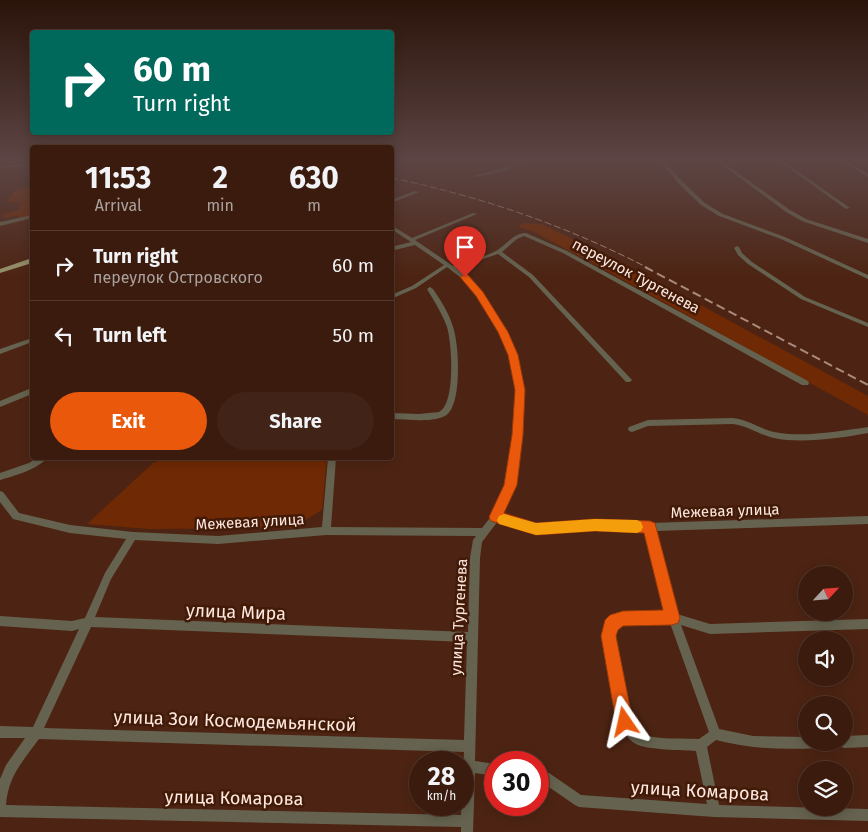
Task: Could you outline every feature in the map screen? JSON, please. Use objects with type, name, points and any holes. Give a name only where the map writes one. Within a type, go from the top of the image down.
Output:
[{"type":"main road","points":[[0,271],[30,262]]},
{"type":"street","points":[[699,200],[721,215],[783,238],[868,276]]},
{"type":"street","points":[[773,200],[804,220],[868,241]]},
{"type":"street","points":[[836,200],[848,208]]},
{"type":"street","points":[[394,248],[413,242],[475,214]]},
{"type":"street","points":[[0,224],[30,217]]},
{"type":"street","name":"улица Тургенева","points":[[394,228],[450,266],[471,283],[503,332],[513,355],[520,390],[511,485],[496,517],[478,540],[475,558],[468,751]]},
{"type":"street","name":"переулок Тургенева","points":[[394,296],[406,292],[450,266],[499,252],[514,238],[524,234],[596,268],[805,383]]},
{"type":"street","points":[[737,248],[740,254],[750,263],[803,298],[868,325]]},
{"type":"street","points":[[499,252],[531,276],[628,380]]},
{"type":"street","points":[[394,416],[441,415],[448,410],[452,398],[454,374],[452,332],[430,289]]},
{"type":"street","points":[[0,352],[30,341]]},
{"type":"street","points":[[0,404],[30,392]]},
{"type":"street","points":[[632,429],[648,423],[733,420],[745,422],[774,435],[787,437],[868,430]]},
{"type":"street","points":[[0,477],[40,460]]},
{"type":"street","points":[[326,531],[332,460]]},
{"type":"street","name":"Межевая улица","points":[[0,495],[16,516],[70,529],[133,536],[218,540],[326,531],[483,532]]},
{"type":"street","name":"Межевая улица","points":[[496,517],[536,529],[595,525],[650,527],[868,520]]},
{"type":"street","points":[[650,527],[672,618],[715,734]]},
{"type":"street","points":[[0,805],[2,791],[10,769],[36,732],[108,576],[133,536]]},
{"type":"street","points":[[715,734],[701,745],[640,740],[629,731],[625,722],[608,636],[611,626],[615,621],[623,618],[672,618],[710,629],[868,624]]},
{"type":"street","name":"улица Мира","points":[[0,621],[72,626],[88,622],[472,637]]},
{"type":"street","name":"улица Зои Космодемьянской","points":[[0,732],[468,746]]},
{"type":"street","points":[[715,734],[734,740],[798,743]]},
{"type":"street","points":[[853,741],[868,740]]},
{"type":"street","points":[[701,745],[714,811]]},
{"type":"street","name":"улица Комарова","points":[[549,780],[579,801],[714,811],[868,816]]},
{"type":"street","name":"улица Комарова","points":[[0,811],[467,826]]},
{"type":"shaded area","points":[[8,200],[30,200],[30,216],[20,218],[17,215],[7,218],[2,216],[19,210],[21,202],[6,202]]},
{"type":"shaded area","points":[[523,223],[541,224],[631,267],[868,396],[868,415],[600,267],[532,231],[518,227]]},
{"type":"shaded area","points":[[160,460],[327,460],[322,510],[292,528],[149,529],[87,524],[153,463]]},
{"type":"railway","points":[[478,200],[555,226],[648,268]]},
{"type":"railway","points":[[645,267],[868,385]]},
{"type":"slow traffic","points":[[504,520],[536,529],[595,525],[637,527]]},
{"type":"route","points":[[465,277],[480,294],[503,332],[513,355],[520,390],[511,485],[496,517],[536,529],[595,525],[650,527],[672,618],[623,618],[615,621],[611,626],[608,636],[625,722]]}]
